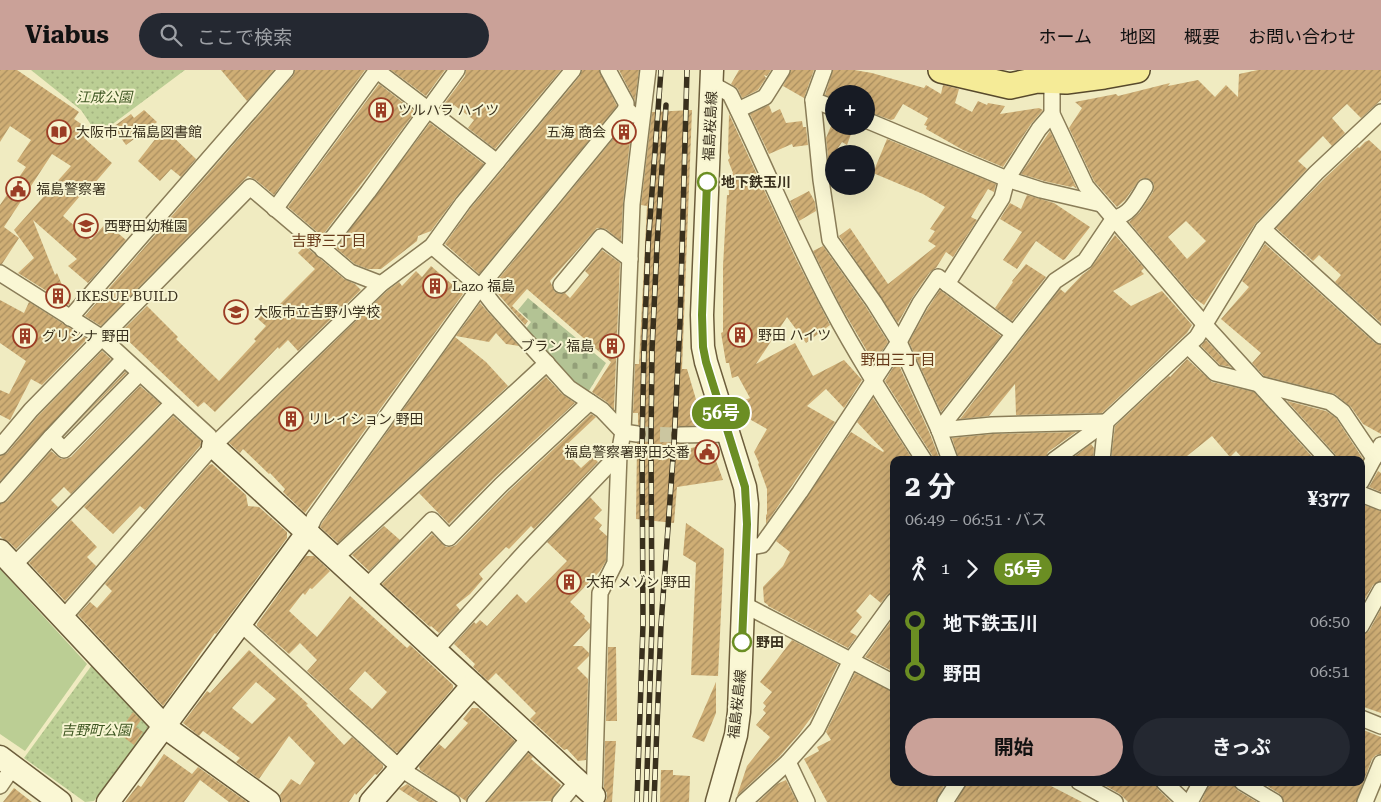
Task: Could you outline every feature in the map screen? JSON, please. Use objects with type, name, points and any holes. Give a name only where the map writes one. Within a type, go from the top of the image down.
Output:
[{"type":"main road","points":[[941,70],[1010,86],[1045,80],[1137,70]]},
{"type":"main road","points":[[1005,70],[1045,80]]},
{"type":"street","points":[[70,318],[286,70]]},
{"type":"street","points":[[276,209],[377,70],[497,162]]},
{"type":"street","points":[[323,250],[457,70]]},
{"type":"street","points":[[63,618],[212,446],[381,284],[432,246],[463,203],[573,70]]},
{"type":"street","points":[[108,802],[308,532],[314,518],[480,287],[626,109],[626,103],[608,70]]},
{"type":"street","points":[[436,650],[618,454],[630,433],[630,259],[632,204],[648,70]]},
{"type":"street","points":[[738,110],[765,97],[782,70]]},
{"type":"street","points":[[824,70],[813,100],[821,180],[830,240],[874,302],[899,342],[939,430],[949,456]]},
{"type":"street","points":[[712,77],[730,94],[812,271],[832,309],[873,381],[921,456]]},
{"type":"street","name":"福島桜島線","points":[[712,77],[702,333],[706,362],[745,487],[747,504],[739,712],[736,734],[717,802]]},
{"type":"street","points":[[1045,80],[1052,114],[1086,186],[1204,324],[1324,456]]},
{"type":"street","points":[[813,100],[825,105]]},
{"type":"street","points":[[626,109],[642,123]]},
{"type":"street","points":[[746,548],[762,545],[899,342],[920,303],[942,281],[1002,198],[1007,179],[1039,129],[1052,114]]},
{"type":"street","points":[[1059,456],[1106,422],[1197,337],[1263,229],[1316,173],[1377,122]]},
{"type":"street","points":[[875,124],[1007,179],[1041,190],[1101,204]]},
{"type":"street","points":[[0,447],[32,410],[102,337],[250,187],[350,272],[381,284]]},
{"type":"street","points":[[939,430],[1055,281],[1085,261],[1114,218],[1123,216],[1129,211],[1145,187]]},
{"type":"street","points":[[1263,229],[1381,336]]},
{"type":"street","points":[[561,285],[601,237],[630,259]]},
{"type":"street","points":[[432,246],[480,287],[569,388],[602,410],[630,433]]},
{"type":"street","points":[[0,273],[102,337],[209,436],[212,446],[578,780],[594,799]]},
{"type":"street","points":[[942,281],[1013,333]]},
{"type":"street","points":[[1188,346],[1215,373],[1330,402],[1343,412],[1374,458]]},
{"type":"street","points":[[0,495],[124,358]]},
{"type":"street","points":[[336,558],[547,363]]},
{"type":"street","points":[[51,437],[64,450],[140,373]]},
{"type":"street","points":[[172,402],[7,558],[165,727],[269,802]]},
{"type":"street","points":[[367,586],[432,520],[450,538],[501,485],[590,402]]},
{"type":"street","points":[[939,430],[992,425],[1106,422]]},
{"type":"street","points":[[1102,456],[1106,422]]},
{"type":"street","points":[[680,434],[728,434]]},
{"type":"street","points":[[1365,475],[1381,445]]},
{"type":"street","points":[[594,799],[600,593],[615,563],[618,454]]},
{"type":"street","points":[[1365,496],[1381,502]]},
{"type":"street","points":[[1365,619],[1381,590]]},
{"type":"street","points":[[743,604],[890,681]]},
{"type":"street","points":[[744,802],[788,762],[817,728],[851,660],[890,606]]},
{"type":"street","points":[[241,624],[400,769],[452,802]]},
{"type":"street","points":[[371,802],[473,685]]},
{"type":"street","points":[[1365,720],[1381,726]]},
{"type":"street","points":[[475,802],[530,737]]},
{"type":"street","points":[[0,786],[7,762],[60,802]]},
{"type":"street","points":[[788,762],[807,802]]},
{"type":"street","points":[[1365,802],[1381,762]]},
{"type":"street","points":[[560,802],[578,780]]},
{"type":"street","points":[[945,802],[955,786]]},
{"type":"street","points":[[1086,786],[1115,802]]},
{"type":"street","points":[[1168,786],[1185,802]]},
{"type":"street","points":[[1190,802],[1199,786]]},
{"type":"street","points":[[1249,786],[1275,802]]},
{"type":"green space","name":"江成公園","points":[[31,70],[185,70],[98,135],[81,110]]},
{"type":"green space","points":[[528,298],[606,363],[587,394],[570,382],[524,331],[531,322],[518,310]]},
{"type":"green space","points":[[0,569],[87,664],[25,751],[0,734]]},
{"type":"green space","name":"吉野町公園","points":[[92,665],[147,720],[148,730],[94,801],[85,802],[24,758]]},
{"type":"building","points":[[0,70],[17,70],[79,112],[74,119],[90,130],[84,138],[112,163],[63,216],[91,240],[106,223],[126,240],[88,283],[68,266],[77,259],[33,220],[69,305],[18,273],[34,258],[14,230],[71,166],[52,154],[4,227],[19,238],[2,264],[0,264],[0,205],[26,167],[17,161],[31,140],[10,126],[0,142]]},
{"type":"building","points":[[221,70],[274,70],[247,101]]},
{"type":"building","points":[[295,70],[365,70],[274,195],[248,176],[101,326],[85,316],[293,76]]},
{"type":"building","points":[[391,70],[445,70],[426,96]]},
{"type":"building","points":[[466,70],[561,70],[495,149],[468,128],[474,120],[454,105],[448,113],[441,108],[465,76]]},
{"type":"building","points":[[582,70],[599,70],[617,106],[479,274],[445,244],[470,209],[580,76]]},
{"type":"building","points":[[619,70],[639,70],[635,101],[634,99]]},
{"type":"building","points":[[739,70],[771,70],[767,76],[764,75],[766,78],[758,90],[742,98],[738,89],[731,84]]},
{"type":"building","points":[[791,70],[814,70],[804,98],[783,86]]},
{"type":"building","points":[[833,70],[854,70],[872,73],[924,88],[926,85],[941,94],[943,85],[959,89],[955,103],[972,112],[978,101],[987,105],[988,103],[1005,106],[1000,114],[1039,108],[1043,110],[1031,124],[1003,167],[963,150],[926,129],[927,126],[924,125],[928,118],[903,104],[894,119],[891,120],[875,114],[875,85],[828,85]]},
{"type":"building","points":[[1258,70],[1381,70],[1381,100],[1361,118],[1347,104],[1332,118],[1345,133],[1332,146],[1323,136],[1298,161],[1307,169],[1255,224],[1204,305],[1194,298],[1129,222],[1140,212],[1153,192],[1153,182],[1146,178],[1140,179],[1125,200],[1117,207],[1094,181],[1069,128],[1082,108],[1075,102],[1116,94],[1118,96],[1170,83],[1168,86],[1198,80],[1215,97],[1226,85],[1238,97],[1239,74]],"holes":[[[1186,221],[1206,241],[1187,259],[1168,237]]]},
{"type":"building","points":[[379,84],[415,112],[322,236],[288,207]]},
{"type":"building","points":[[769,105],[772,113],[780,109],[786,123],[802,121],[803,127],[806,127],[808,145],[793,147],[792,144],[769,154],[750,114]]},
{"type":"building","points":[[144,110],[157,122],[126,145],[113,127],[131,114],[134,118]]},
{"type":"building","points":[[692,110],[682,369],[687,369],[703,423],[702,425],[676,427],[672,430],[671,436],[676,443],[687,444],[683,450],[708,444],[723,480],[677,487],[674,523],[636,519],[637,443],[644,440],[646,435],[643,427],[638,425],[638,413],[633,413],[635,364],[639,364],[647,206],[641,205],[652,112]]},
{"type":"building","points":[[729,114],[796,259],[830,325],[806,343],[787,317],[756,364],[795,343],[813,376],[844,360],[862,380],[844,408],[826,389],[807,406],[835,422],[766,524],[767,489],[754,452],[767,429],[744,416],[739,402],[750,398],[738,376],[732,378],[729,363],[726,363],[721,333],[723,332],[723,266],[727,195],[729,195],[728,175],[733,173],[728,160],[730,158],[728,153]]},
{"type":"building","points":[[627,122],[632,124],[623,203],[621,241],[606,229],[597,228],[550,281],[555,292],[565,293],[570,298],[589,275],[585,271],[602,250],[620,263],[614,410],[607,402],[592,392],[611,362],[527,289],[512,306],[528,321],[525,325],[492,287]]},
{"type":"building","points":[[430,123],[484,164],[431,231],[418,236],[417,241],[381,269],[368,269],[355,264],[336,248]]},
{"type":"building","points":[[164,128],[196,159],[181,177],[171,169],[160,181],[138,161]]},
{"type":"building","points":[[1050,131],[1077,189],[1073,186],[1044,181],[1021,174]]},
{"type":"building","points":[[827,135],[851,135],[847,145],[842,142],[840,145],[827,145]]},
{"type":"building","points":[[887,139],[996,184],[994,192],[988,189],[971,217],[977,220],[953,257],[946,252],[912,298],[898,323],[839,236],[850,228],[888,284],[936,246],[928,241],[935,231],[930,229],[945,207],[923,194],[875,174],[875,168]]},
{"type":"building","points":[[1369,140],[1381,151],[1381,323],[1335,282],[1341,275],[1319,255],[1313,261],[1276,228],[1323,180],[1358,147]]},
{"type":"building","points":[[809,191],[815,202],[816,211],[799,221],[790,201]]},
{"type":"building","points":[[1027,195],[1054,203],[1090,227],[1065,259],[1063,260],[1036,241],[1017,269],[1003,260],[1022,232],[1000,219],[1010,203],[1021,209]]},
{"type":"building","points":[[1115,235],[1144,268],[1141,271],[1144,274],[1113,291],[1131,306],[1162,291],[1192,325],[1187,333],[1102,413],[1016,415],[1015,384],[989,416],[960,419],[1060,289],[1065,293],[1090,269]]},
{"type":"building","points":[[1265,244],[1375,343],[1381,345],[1381,434],[1363,424],[1351,407],[1335,394],[1264,376],[1252,363],[1261,353],[1221,319],[1249,287],[1242,281]]},
{"type":"building","points":[[305,246],[344,279],[355,284],[361,290],[298,351],[288,340],[279,349],[278,347],[215,412],[204,402],[198,407],[120,333],[147,306],[178,337],[176,339],[219,381],[256,341],[254,339],[266,326],[257,318],[266,310],[270,314],[315,269],[298,253]]},
{"type":"building","points":[[823,246],[888,342],[874,363],[839,303],[813,251]]},
{"type":"building","points":[[1026,264],[1046,277],[1012,321],[995,308],[1012,281]]},
{"type":"building","points":[[431,266],[463,294],[305,513],[283,492],[285,489],[270,473],[243,449],[240,453],[229,443],[387,291],[399,282],[402,286],[416,271],[422,277]]},
{"type":"building","points":[[940,290],[1001,336],[941,412],[909,342]]},
{"type":"building","points":[[0,300],[24,313],[29,302],[87,339],[42,385],[31,379],[10,420],[0,415],[0,390],[9,394],[26,361],[0,343]]},
{"type":"building","points":[[480,303],[519,346],[506,344],[496,333],[489,342],[456,336]]},
{"type":"building","points":[[455,337],[486,362],[508,386],[338,543],[320,527],[322,523]]},
{"type":"building","points":[[1206,340],[1231,367],[1220,365],[1201,346]]},
{"type":"building","points":[[102,351],[111,359],[0,481],[0,456],[7,453],[38,416]]},
{"type":"building","points":[[1187,359],[1212,382],[1254,392],[1311,456],[1240,456],[1236,451],[1229,456],[1212,436],[1187,456],[1111,456],[1115,426],[1170,377]]},
{"type":"building","points":[[897,361],[938,456],[932,456],[885,381]]},
{"type":"building","points":[[125,372],[127,373],[67,433]]},
{"type":"building","points":[[546,377],[562,394],[575,403],[494,478],[449,524],[419,493]]},
{"type":"building","points":[[140,386],[160,403],[71,494],[64,487],[51,500],[58,507],[16,549],[2,538],[0,536],[0,504],[7,501],[51,451],[61,459],[71,457]]},
{"type":"building","points":[[873,398],[910,456],[890,456],[890,594],[881,603],[870,594],[856,611],[862,617],[850,632],[857,636],[848,648],[768,606],[764,602],[763,587],[783,566],[790,552],[776,541],[851,432],[884,451],[857,422]]},
{"type":"building","points":[[1287,401],[1326,411],[1336,418],[1361,456],[1336,456]]},
{"type":"building","points":[[591,414],[596,417],[562,449],[581,468],[593,457],[598,462],[534,529],[531,526],[509,549],[506,547],[479,574],[483,579],[470,594],[456,605],[460,610],[439,633],[382,584],[432,534],[446,547],[456,545],[508,492]]},
{"type":"building","points":[[173,416],[201,441],[200,446],[145,510],[140,506],[113,534],[84,507]]},
{"type":"building","points":[[1076,432],[1048,452],[1046,456],[958,456],[952,438],[993,434]]},
{"type":"building","points":[[1091,444],[1094,448],[1093,456],[1075,456]]},
{"type":"building","points":[[212,464],[246,495],[248,506],[259,507],[287,532],[287,538],[215,633],[163,706],[78,615],[90,602],[97,608],[112,591],[105,584],[209,465]]},
{"type":"building","points":[[1378,471],[1381,473],[1381,492],[1369,487]]},
{"type":"building","points":[[590,497],[602,510],[594,518],[602,525],[599,529],[607,536],[606,561],[600,571],[570,602],[585,616],[584,618],[590,624],[590,628],[573,646],[582,646],[589,653],[589,656],[577,668],[588,679],[586,760],[578,761],[567,749],[564,750],[530,719],[536,713],[496,673],[488,681],[473,667],[475,664],[454,644],[474,622],[476,624],[480,620],[487,626],[517,594],[526,603],[567,561],[547,542]]},
{"type":"building","points":[[1365,505],[1381,511],[1381,581],[1373,585],[1365,599]]},
{"type":"building","points":[[71,520],[97,547],[87,557],[96,566],[65,601],[29,563]]},
{"type":"building","points":[[686,523],[724,549],[718,676],[691,675],[696,563],[683,555]]},
{"type":"building","points":[[384,526],[400,540],[369,571],[352,555]]},
{"type":"building","points":[[306,556],[314,556],[330,571],[312,589],[310,588],[305,595],[303,593],[289,611],[317,637],[350,596],[407,648],[410,645],[453,685],[453,688],[396,752],[307,671],[317,660],[300,643],[289,654],[257,624]],"holes":[[[365,671],[387,692],[372,709],[349,689]]]},
{"type":"building","points":[[1381,609],[1381,713],[1365,707],[1365,633],[1369,631]]},
{"type":"building","points":[[890,623],[890,670],[865,657]]},
{"type":"building","points":[[792,640],[838,664],[813,715],[799,734],[778,758],[737,796],[747,766],[770,737],[756,725],[766,713],[763,710],[766,706],[763,703],[772,692],[760,682]]},
{"type":"building","points":[[608,647],[616,647],[617,721],[606,721]]},
{"type":"building","points":[[249,650],[308,704],[306,705],[344,745],[352,737],[383,765],[383,768],[356,795],[355,793],[349,802],[282,802],[280,795],[291,779],[300,785],[315,763],[289,736],[259,779],[236,762],[240,758],[203,731],[199,736],[183,723],[207,691],[210,693]],"holes":[[[256,682],[276,699],[252,724],[232,708]]]},
{"type":"building","points":[[855,673],[890,690],[890,786],[944,786],[936,802],[827,802],[804,759],[819,751],[817,747],[831,740],[826,732]]},
{"type":"building","points":[[716,682],[716,713],[704,742],[692,737]]},
{"type":"building","points":[[472,708],[478,708],[515,741],[468,796],[466,801],[420,770],[419,766],[439,744],[445,749],[468,723],[463,719]]},
{"type":"building","points":[[133,712],[141,720],[136,727],[143,732],[134,745],[118,733]]},
{"type":"building","points":[[1365,731],[1381,737],[1381,754],[1376,755],[1372,759],[1365,778]]},
{"type":"building","points":[[605,741],[616,741],[612,802],[605,802],[607,793],[604,788]]},
{"type":"building","points":[[528,753],[533,757],[531,759],[561,785],[551,801],[487,802]]},
{"type":"building","points":[[164,754],[192,774],[198,767],[247,802],[229,802],[200,780],[184,802],[125,802],[138,785],[141,787]]},
{"type":"building","points":[[661,770],[673,770],[673,775],[690,776],[689,802],[660,802]]},
{"type":"building","points":[[786,780],[797,802],[758,802],[777,784]]},
{"type":"building","points":[[407,784],[435,802],[419,802],[399,789]]},
{"type":"building","points":[[965,786],[1051,786],[1082,802],[956,802]]},
{"type":"building","points":[[1106,786],[1157,786],[1171,802],[1128,802],[1120,794]]},
{"type":"building","points":[[1208,786],[1235,786],[1237,790],[1257,802],[1201,802]]},
{"type":"building","points":[[1267,786],[1362,786],[1356,802],[1284,802],[1280,794]]},
{"type":"building","points":[[14,788],[32,802],[3,802]]},
{"type":"tunnel","points":[[637,434],[680,435]]},
{"type":"railway","points":[[637,802],[643,624],[642,444],[644,350],[648,246],[661,70]]},
{"type":"railway","points":[[654,802],[661,625],[674,444],[680,322],[687,70]]},
{"type":"railway","points":[[646,802],[652,624],[652,350],[666,105]]},
{"type":"bus line","name":"56号","points":[[707,182],[702,315],[703,347],[722,417],[745,487],[747,524],[742,642]]},
{"type":"place","name":"ツルハラ ハイツ","points":[[381,110]]},
{"type":"place","name":"大阪市立福島図書館","points":[[59,132]]},
{"type":"place","name":"五海 商会","points":[[624,132]]},
{"type":"place","name":"地下鉄玉川","points":[[707,182]]},
{"type":"place","name":"福島警察署","points":[[18,189]]},
{"type":"place","name":"西野田幼稚園","points":[[86,226]]},
{"type":"place","name":"Lazo 福島","points":[[435,286]]},
{"type":"place","name":"IKESUE BUILD","points":[[58,296]]},
{"type":"place","name":"大阪市立吉野小学校","points":[[236,312]]},
{"type":"place","name":"野田 ハイツ","points":[[740,335]]},
{"type":"place","name":"グリシナ 野田","points":[[25,336]]},
{"type":"place","name":"ブラン 福島","points":[[612,346]]},
{"type":"place","name":"リレイション 野田","points":[[291,419]]},
{"type":"place","name":"福島警察署野田交番","points":[[707,452]]},
{"type":"place","name":"大拓 メゾン 野田","points":[[569,582]]},
{"type":"place","name":"野田","points":[[742,642]]},
{"type":"district","name":"吉野三丁目","points":[[329,241]]},
{"type":"district","name":"野田三丁目","points":[[898,360]]}]
